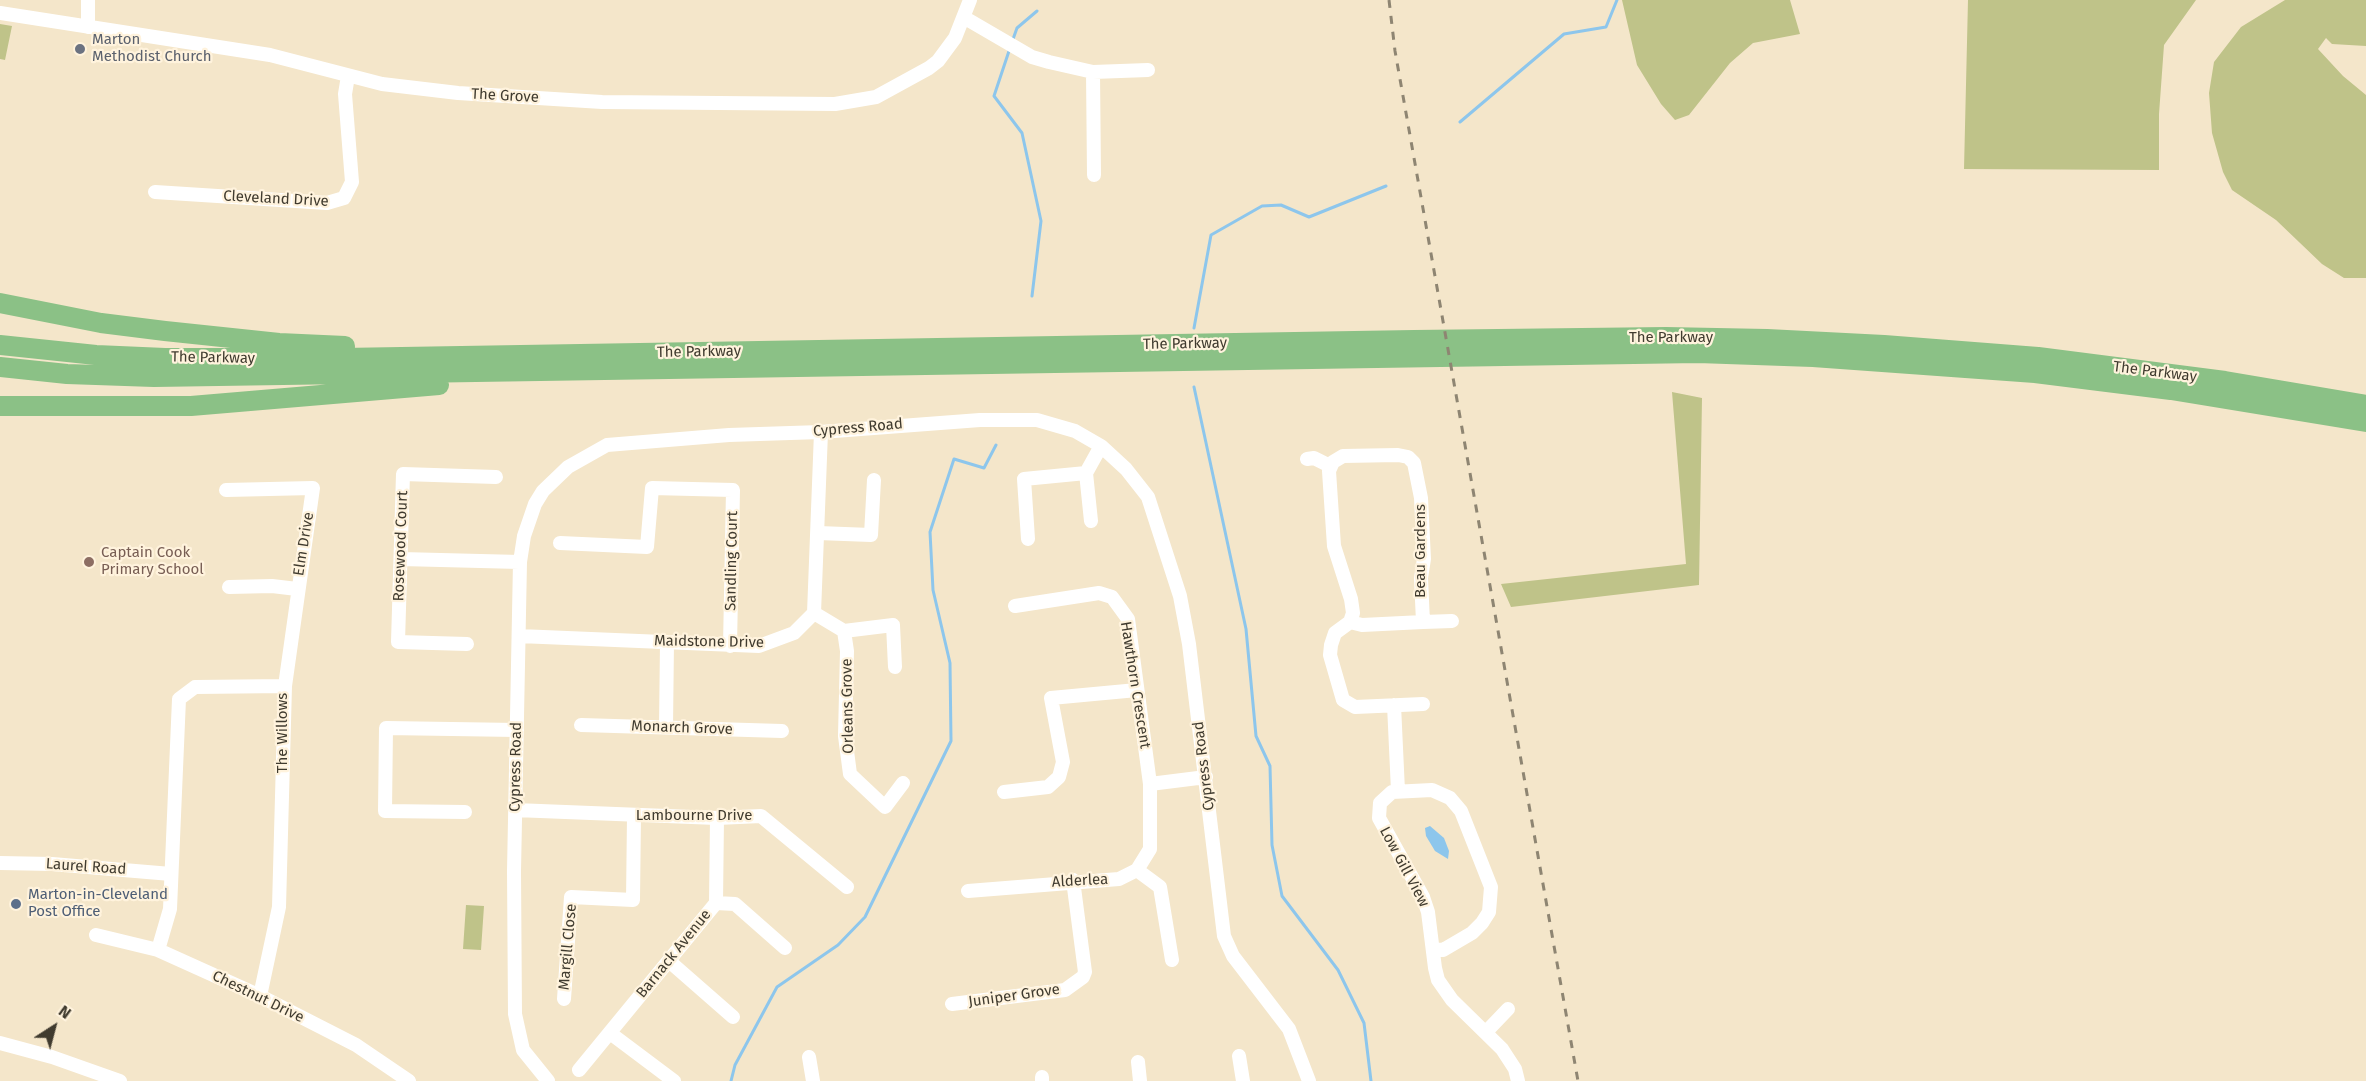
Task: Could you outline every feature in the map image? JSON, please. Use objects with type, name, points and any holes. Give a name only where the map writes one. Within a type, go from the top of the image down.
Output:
[{"type":"highway","points":[[0,303],[100,322],[279,343],[436,346],[538,355]]},
{"type":"highway","name":"The Parkway","points":[[0,345],[96,355],[165,358],[342,358],[1538,338],[1767,339],[2038,357],[2225,381],[2366,405]]},
{"type":"highway","name":"The Parkway","points":[[0,367],[67,374],[154,377],[1698,353],[1813,357],[2035,373],[2172,390],[2366,422]]},
{"type":"highway","points":[[0,406],[191,406],[507,382],[557,371]]},
{"type":"highway","points":[[0,420],[26,406]]},
{"type":"street","points":[[88,0],[88,27]]},
{"type":"street","name":"The Grove","points":[[0,13],[270,55],[382,84],[458,93],[591,101],[835,104],[876,97],[929,68],[947,50],[964,18],[970,0]]},
{"type":"street","points":[[964,18],[1032,57],[1093,72],[1148,70]]},
{"type":"street","points":[[1093,72],[1094,175]]},
{"type":"street","name":"Cleveland Drive","points":[[155,192],[327,203],[344,198],[349,190],[352,174],[345,94],[348,76]]},
{"type":"street","name":"Cypress Road","points":[[548,1081],[523,1050],[515,1014],[515,810],[520,562],[528,519],[543,491],[568,467],[607,445],[729,435],[821,432],[916,423],[1037,420],[1075,431],[1101,446],[1126,469],[1148,497],[1180,596],[1189,644],[1224,936],[1233,956],[1289,1029],[1310,1081]]},
{"type":"street","points":[[821,432],[814,614],[844,631],[893,626],[895,667]]},
{"type":"street","points":[[1091,521],[1086,473],[1101,446]]},
{"type":"street","name":"Beau Gardens","points":[[1330,466],[1343,456],[1398,455],[1408,457],[1414,463],[1421,498],[1424,559],[1420,578],[1423,622]]},
{"type":"street","points":[[1307,459],[1314,458],[1330,466],[1334,546],[1352,599],[1353,613],[1350,622],[1335,633],[1331,641],[1330,655],[1341,697],[1355,707],[1423,704]]},
{"type":"street","points":[[1028,539],[1024,479],[1086,473]]},
{"type":"street","name":"Rosewood Court","points":[[467,644],[398,642],[403,474],[496,477]]},
{"type":"street","points":[[818,533],[871,535],[874,480]]},
{"type":"street","name":"Elm Drive","points":[[226,490],[313,488],[285,686]]},
{"type":"street","name":"Sandling Court","points":[[560,543],[647,547],[652,488],[733,490],[730,646]]},
{"type":"street","points":[[401,559],[520,562]]},
{"type":"street","points":[[229,587],[272,586],[297,589]]},
{"type":"street","name":"Hawthorn Crescent","points":[[1014,606],[1099,593],[1112,597],[1128,619],[1150,784]]},
{"type":"street","name":"Maidstone Drive","points":[[519,636],[759,646],[775,643],[794,633],[814,614]]},
{"type":"street","points":[[1350,622],[1362,625],[1452,621]]},
{"type":"street","name":"Orleans Grove","points":[[844,631],[847,651],[845,736],[850,774],[885,807],[903,783]]},
{"type":"street","points":[[666,727],[667,642]]},
{"type":"street","name":"The Willows","points":[[158,950],[170,909],[179,699],[195,687],[285,686],[279,907],[260,996]]},
{"type":"street","points":[[1004,792],[1048,788],[1059,777],[1063,762],[1051,698],[1137,690]]},
{"type":"street","points":[[1394,705],[1398,791],[1432,790],[1442,793],[1457,805],[1491,887],[1489,912],[1482,923],[1472,933],[1443,950],[1433,949]]},
{"type":"street","name":"Monarch Grove","points":[[581,725],[782,731]]},
{"type":"street","points":[[465,812],[385,811],[386,728],[517,730]]},
{"type":"street","points":[[1172,960],[1160,887],[1137,870],[1150,849],[1150,784],[1206,777]]},
{"type":"street","name":"Low Gill View","points":[[1398,791],[1383,798],[1378,808],[1379,818],[1423,897],[1435,968],[1443,989],[1509,1059],[1517,1081]]},
{"type":"street","name":"Lambourne Drive","points":[[515,810],[634,816],[717,818],[761,816],[847,887]]},
{"type":"street","name":"Margill Close","points":[[564,999],[571,897],[633,900],[634,816]]},
{"type":"street","name":"Barnack Avenue","points":[[579,1070],[716,903],[717,818]]},
{"type":"street","name":"Laurel Road","points":[[0,863],[52,864],[171,874]]},
{"type":"street","name":"Alderlea","points":[[968,891],[1073,880],[1119,879],[1137,870]]},
{"type":"street","name":"Juniper Grove","points":[[952,1004],[1065,990],[1083,977],[1085,972],[1073,880]]},
{"type":"street","points":[[716,903],[735,904],[785,948]]},
{"type":"street","name":"Chestnut Drive","points":[[96,935],[158,950],[260,996],[356,1045],[409,1081]]},
{"type":"street","points":[[669,961],[733,1017]]},
{"type":"street","points":[[1486,1032],[1508,1009]]},
{"type":"street","points":[[610,1033],[674,1081]]},
{"type":"street","points":[[0,1043],[51,1057],[120,1081]]},
{"type":"street","points":[[1239,1056],[1243,1081]]},
{"type":"street","points":[[809,1057],[813,1081]]},
{"type":"street","points":[[1138,1062],[1140,1081]]},
{"type":"green space","points":[[1622,0],[1790,0],[1800,34],[1753,43],[1730,63],[1689,115],[1675,120],[1661,104],[1637,65]]},
{"type":"green space","points":[[1968,0],[2196,0],[2164,45],[2159,114],[2159,170],[1964,169]]},
{"type":"green space","points":[[2285,0],[2366,0],[2366,46],[2332,44],[2326,38],[2318,49],[2343,76],[2366,95],[2366,278],[2344,278],[2322,264],[2276,220],[2232,190],[2223,172],[2212,133],[2209,93],[2214,62],[2241,27]]},
{"type":"green space","points":[[0,24],[12,26],[5,60],[0,59]]},
{"type":"green space","points":[[1672,392],[1702,398],[1699,585],[1511,607],[1501,584],[1686,564]]},
{"type":"green space","points":[[466,905],[484,906],[481,950],[463,949]]},
{"type":"water","points":[[1430,826],[1444,838],[1449,851],[1448,859],[1435,851],[1426,836],[1425,828]]},
{"type":"waterway","points":[[1460,122],[1564,34],[1606,27],[1617,0]]},
{"type":"waterway","points":[[1012,42],[1017,28],[1037,11]]},
{"type":"waterway","points":[[1010,48],[994,96],[1022,133],[1041,221],[1032,296]]},
{"type":"waterway","points":[[1194,328],[1211,235],[1262,206],[1281,205],[1309,217],[1386,186]]},
{"type":"waterway","points":[[1194,387],[1246,629],[1256,736],[1270,766],[1272,845],[1282,896],[1338,970],[1364,1023],[1371,1081]]},
{"type":"waterway","points":[[731,1081],[735,1065],[777,987],[838,945],[865,917],[951,741],[950,663],[933,590],[930,532],[954,459],[984,468],[996,445]]},
{"type":"railway","points":[[1389,0],[1395,51],[1578,1081]]},
{"type":"place","name":"Marton Methodist Church","points":[[80,49]]},
{"type":"place","name":"Captain Cook Primary School","points":[[89,562]]},
{"type":"place","name":"Marton-in-Cleveland Post Office","points":[[16,904]]}]
